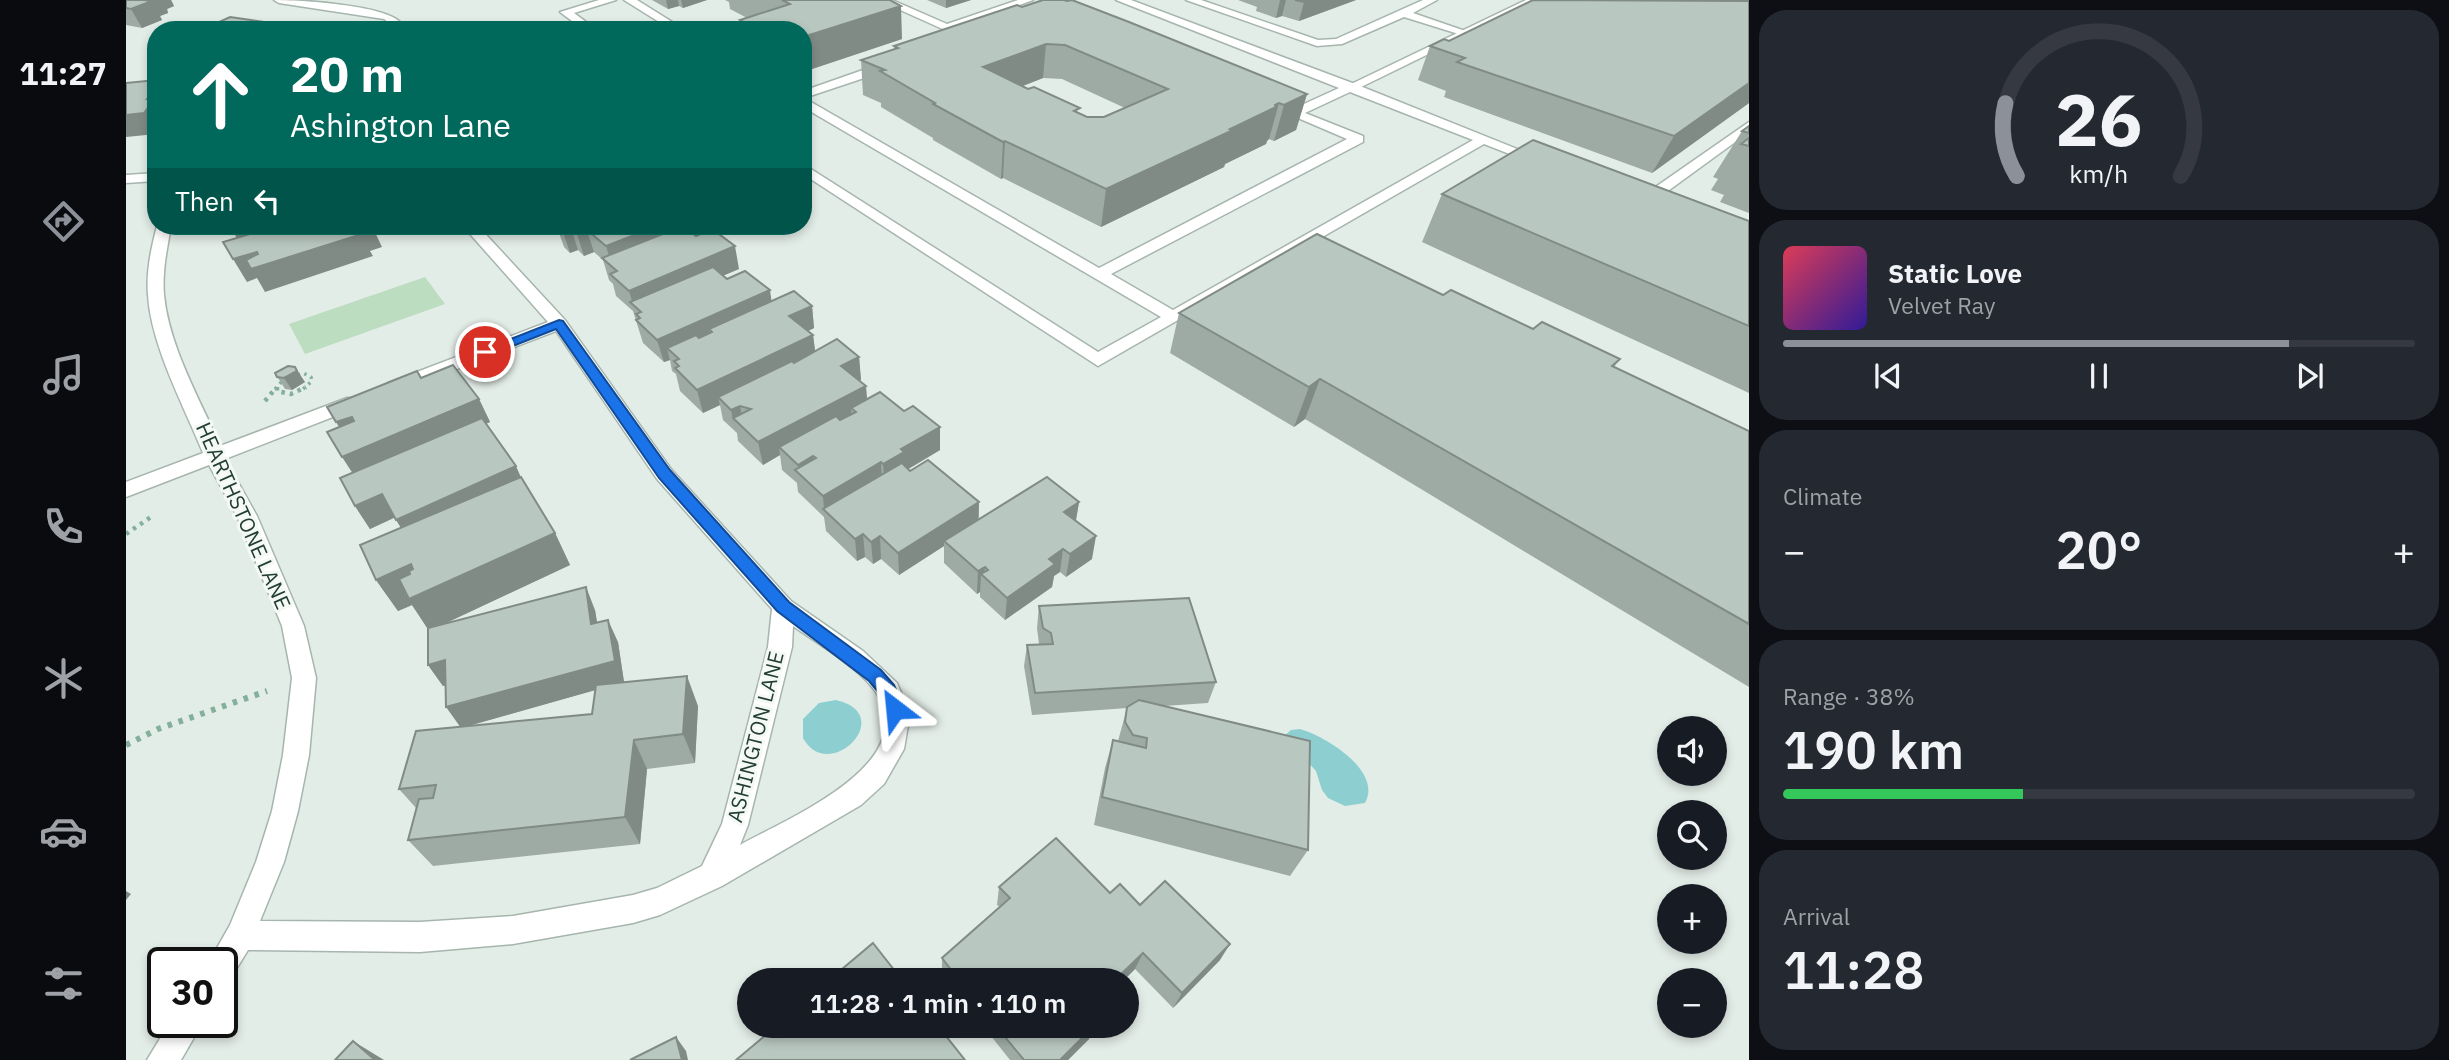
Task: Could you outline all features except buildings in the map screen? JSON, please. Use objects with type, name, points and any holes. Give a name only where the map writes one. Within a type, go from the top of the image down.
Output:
[{"type":"street","points":[[279,0],[365,11],[387,16],[390,21]]},
{"type":"street","points":[[578,21],[565,12],[611,0]]},
{"type":"street","points":[[629,0],[665,21]]},
{"type":"street","points":[[883,0],[947,28],[1028,0]]},
{"type":"street","points":[[1121,0],[1559,168]]},
{"type":"street","points":[[1191,0],[1301,40],[1326,44],[1338,42],[1432,0]]},
{"type":"street","points":[[1294,113],[1534,0]]},
{"type":"street","points":[[1403,13],[1465,33]]},
{"type":"street","points":[[812,92],[894,64]]},
{"type":"street","points":[[1099,274],[1358,139],[1257,98]]},
{"type":"street","points":[[812,107],[1173,317]]},
{"type":"street","points":[[1620,191],[1652,203],[1749,126]]},
{"type":"street","points":[[812,174],[1098,360],[1308,237],[1484,139]]},
{"type":"street","points":[[126,178],[147,177]]},
{"type":"street","name":"HEARTHSTONE LANE","points":[[162,235],[156,267],[156,297],[168,345],[214,456],[247,516],[293,626],[304,678],[296,755],[285,811],[270,862],[233,947]]},
{"type":"street","points":[[240,935],[420,937],[513,930],[633,909],[660,901],[712,876],[853,796],[876,774],[896,734],[895,709],[888,690],[875,675],[783,607],[664,474],[559,324],[478,235]]},
{"type":"street","points":[[1308,237],[1333,249]]},
{"type":"street","points":[[126,491],[559,324]]},
{"type":"street","name":"ASHINGTON LANE","points":[[712,876],[735,825],[780,647],[783,607]]},
{"type":"street","points":[[163,1060],[177,1038]]},
{"type":"path","points":[[297,374],[311,377],[311,383],[304,389],[286,394],[278,393],[275,388],[281,380],[297,374]]},
{"type":"path","points":[[126,745],[158,729],[304,678]]},
{"type":"green space","points":[[425,277],[445,304],[305,354],[289,324]]},
{"type":"water","points":[[836,700],[854,708],[861,719],[860,731],[841,751],[828,754],[814,750],[803,738],[803,719],[819,703]]},
{"type":"water","points":[[1300,729],[1336,747],[1359,767],[1366,779],[1368,791],[1365,803],[1345,806],[1328,798],[1322,790],[1316,771],[1284,736],[1291,730]]},
{"type":"route","points":[[485,352],[559,324],[664,474],[783,607],[875,675],[888,690],[895,709]]}]
